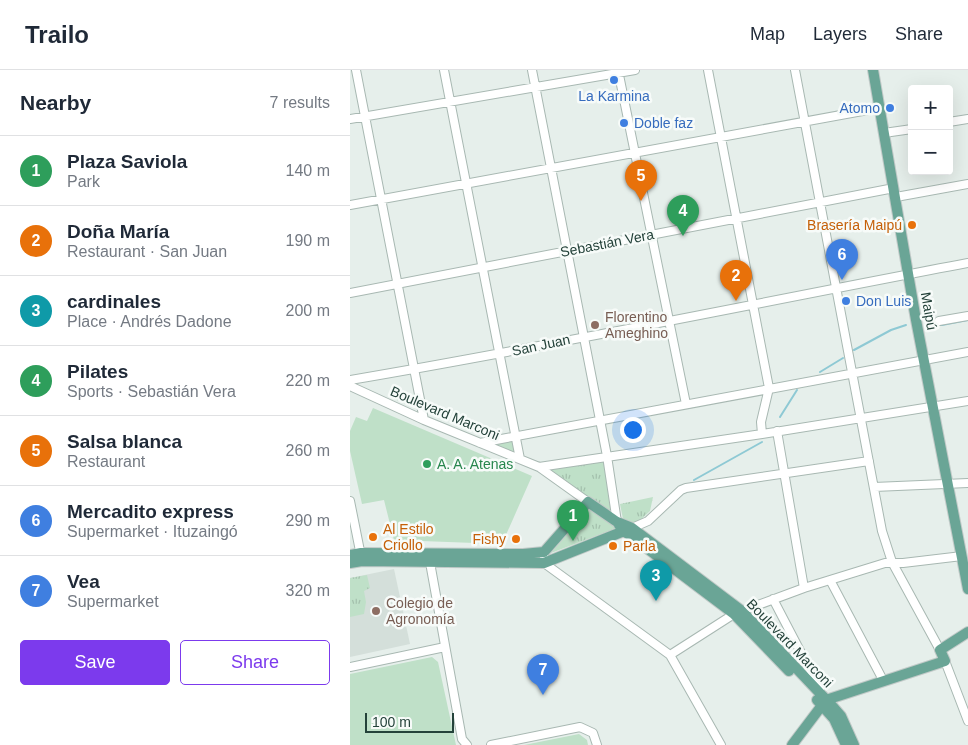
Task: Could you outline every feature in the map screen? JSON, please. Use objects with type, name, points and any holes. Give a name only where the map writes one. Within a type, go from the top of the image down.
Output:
[{"type":"main road","name":"Maipú","points":[[874,70],[879,108],[924,359],[968,584]]},
{"type":"main road","name":"Boulevard Marconi","points":[[588,502],[738,613],[823,702],[841,716],[854,745]]},
{"type":"main road","points":[[544,558],[588,502]]},
{"type":"main road","points":[[350,563],[358,556],[429,557],[523,554],[544,558],[628,530]]},
{"type":"main road","points":[[792,745],[823,702],[883,680],[945,661],[940,650],[968,632]]},
{"type":"main road","name":"Boulevard Marconi","points":[[823,702],[846,745]]},
{"type":"street","points":[[356,70],[424,420]]},
{"type":"street","points":[[444,70],[520,459]]},
{"type":"street","points":[[532,70],[585,336],[617,522]]},
{"type":"street","points":[[350,119],[619,71],[635,70]]},
{"type":"street","points":[[708,70],[769,388],[761,422],[762,434]]},
{"type":"street","points":[[795,70],[882,531],[892,562],[940,650]]},
{"type":"street","points":[[619,71],[686,404]]},
{"type":"street","points":[[350,205],[879,108]]},
{"type":"street","points":[[953,121],[968,119]]},
{"type":"street","points":[[884,133],[908,129]]},
{"type":"street","name":"Sebastián Vera","points":[[350,293],[820,202],[968,184]]},
{"type":"street","name":"San Juan","points":[[350,380],[499,354],[968,263]]},
{"type":"street","points":[[939,321],[968,316]]},
{"type":"street","points":[[480,443],[968,352]]},
{"type":"street","name":"Boulevard Marconi","points":[[350,386],[424,420],[539,467],[588,502]]},
{"type":"street","name":"Boulevard Marconi","points":[[350,393],[364,394]]},
{"type":"street","points":[[539,467],[968,401]]},
{"type":"street","points":[[777,431],[804,588]]},
{"type":"street","points":[[628,530],[648,521],[681,490],[686,488],[869,462]]},
{"type":"street","points":[[874,487],[968,483]]},
{"type":"street","points":[[350,500],[358,556]]},
{"type":"street","points":[[670,655],[738,613],[804,588],[892,562],[903,563],[962,556]]},
{"type":"street","points":[[429,557],[462,739],[467,745]]},
{"type":"street","points":[[544,558],[670,655],[721,745]]},
{"type":"street","points":[[830,580],[883,680]]},
{"type":"street","points":[[773,599],[823,702]]},
{"type":"street","points":[[350,667],[445,647]]},
{"type":"street","points":[[945,661],[968,721]]},
{"type":"street","points":[[491,745],[580,727],[593,733],[597,745]]},
{"type":"shaded area","name":"Colegio de Agronomía","points":[[394,569],[410,644],[350,657],[350,578]]},
{"type":"green space","points":[[414,394],[416,408],[392,398]]},
{"type":"green space","name":"A. A. Atenas","points":[[373,408],[532,476],[502,544],[394,540],[384,500],[362,504],[350,451],[350,431],[356,417],[367,421]]},
{"type":"green space","points":[[514,439],[517,456],[487,443]]},
{"type":"green space","points":[[604,461],[614,516],[547,469]]},
{"type":"green space","points":[[653,497],[650,511],[632,528],[623,519],[620,504]]},
{"type":"green space","points":[[589,509],[617,528],[551,553]]},
{"type":"green space","points":[[367,575],[370,588],[364,591],[366,602],[364,614],[350,617],[350,578]]},
{"type":"green space","points":[[432,657],[438,662],[456,745],[350,745],[350,674]]},
{"type":"green space","points":[[579,734],[587,740],[588,745],[524,745]]},
{"type":"waterway","points":[[929,323],[942,325],[968,320]]},
{"type":"waterway","points":[[854,350],[891,330],[906,325]]},
{"type":"waterway","points":[[820,372],[843,358]]},
{"type":"waterway","points":[[780,417],[797,390]]},
{"type":"waterway","points":[[694,480],[762,442]]},
{"type":"place","name":"La Karmina","points":[[614,80]]},
{"type":"place","name":"Atomo","points":[[890,108]]},
{"type":"place","name":"Doble faz","points":[[624,123]]},
{"type":"place","name":"Salsa blanca","points":[[641,201]]},
{"type":"place","name":"Brasería Maipú","points":[[912,225]]},
{"type":"place","name":"Pilates","points":[[683,236]]},
{"type":"place","name":"Mercadito express","points":[[842,280]]},
{"type":"place","name":"Doña María","points":[[736,301]]},
{"type":"place","name":"Don Luis","points":[[846,301]]},
{"type":"place","name":"Florentino Ameghino","points":[[595,325]]},
{"type":"place","name":"A. A. Atenas","points":[[427,464]]},
{"type":"place","name":"Al Estilo Criollo","points":[[373,537]]},
{"type":"place","name":"Fishy","points":[[516,539]]},
{"type":"place","name":"Plaza Saviola","points":[[573,541]]},
{"type":"place","name":"Parla","points":[[613,546]]},
{"type":"place","name":"cardinales","points":[[656,601]]},
{"type":"place","name":"Colegio de Agronomía","points":[[376,611]]},
{"type":"place","name":"Vea","points":[[543,695]]}]
